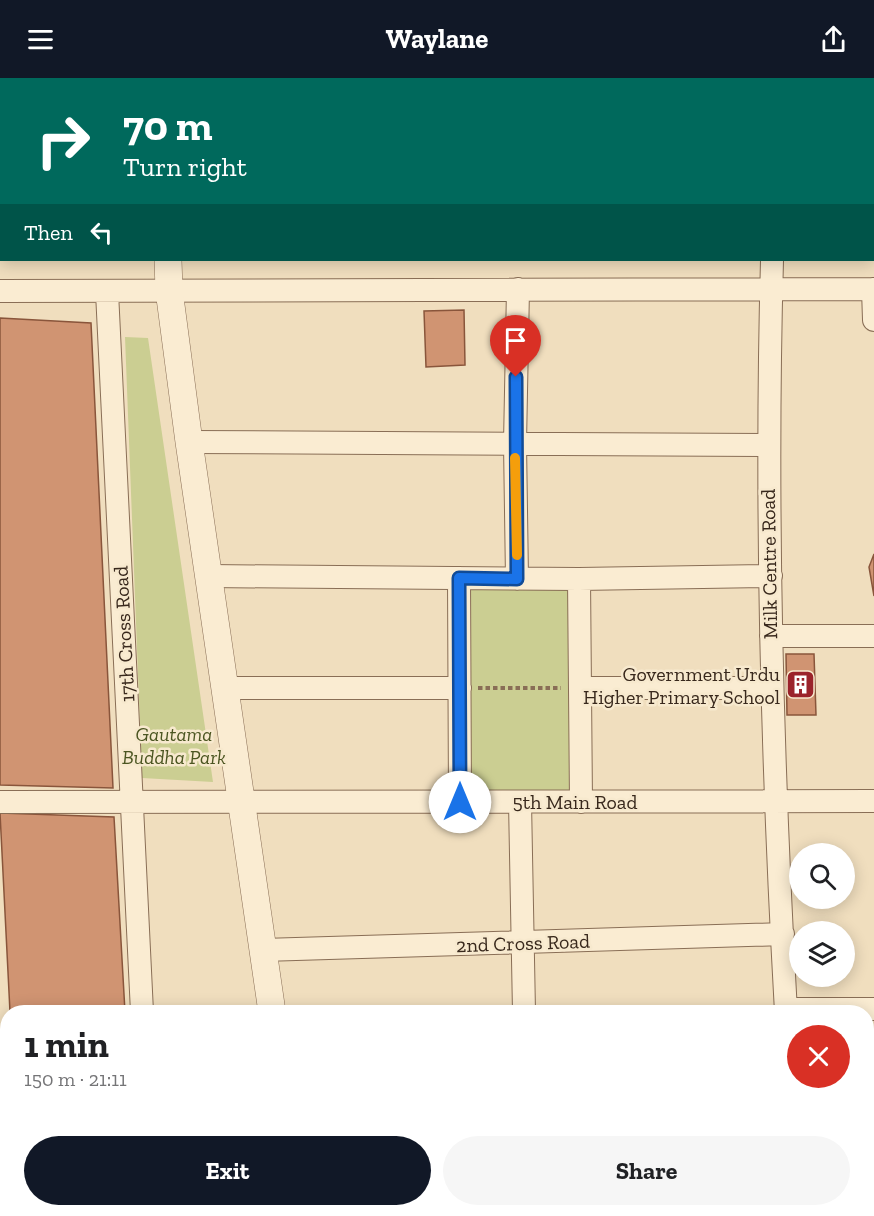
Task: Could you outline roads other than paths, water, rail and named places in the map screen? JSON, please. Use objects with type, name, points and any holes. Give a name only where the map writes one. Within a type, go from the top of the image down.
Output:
[{"type":"street","points":[[168,261],[169,290],[189,442],[271,1005]]},
{"type":"street","name":"Milk Centre Road","points":[[772,261],[767,445],[771,576],[771,688],[786,1005]]},
{"type":"street","points":[[517,579],[515,442],[518,289]]},
{"type":"street","points":[[0,291],[874,289],[874,320]]},
{"type":"street","name":"17th Cross Road","points":[[107,292],[142,1005]]},
{"type":"street","points":[[189,442],[767,445]]},
{"type":"street","points":[[208,576],[517,579],[771,576]]},
{"type":"street","points":[[459,578],[460,802]]},
{"type":"street","points":[[579,579],[580,802]]},
{"type":"street","points":[[771,636],[874,636]]},
{"type":"street","points":[[225,688],[460,688]]},
{"type":"street","points":[[580,688],[771,688]]},
{"type":"street","name":"5th Main Road","points":[[0,802],[874,801]]},
{"type":"street","points":[[520,802],[524,1005]]},
{"type":"street","name":"2nd Cross Road","points":[[263,950],[523,944],[783,934]]},
{"type":"place","name":"Government Urdu Higher Primary School","points":[[801,685]]},
{"type":"park label","name":"Gautama Buddha Park","points":[[174,746]]}]
